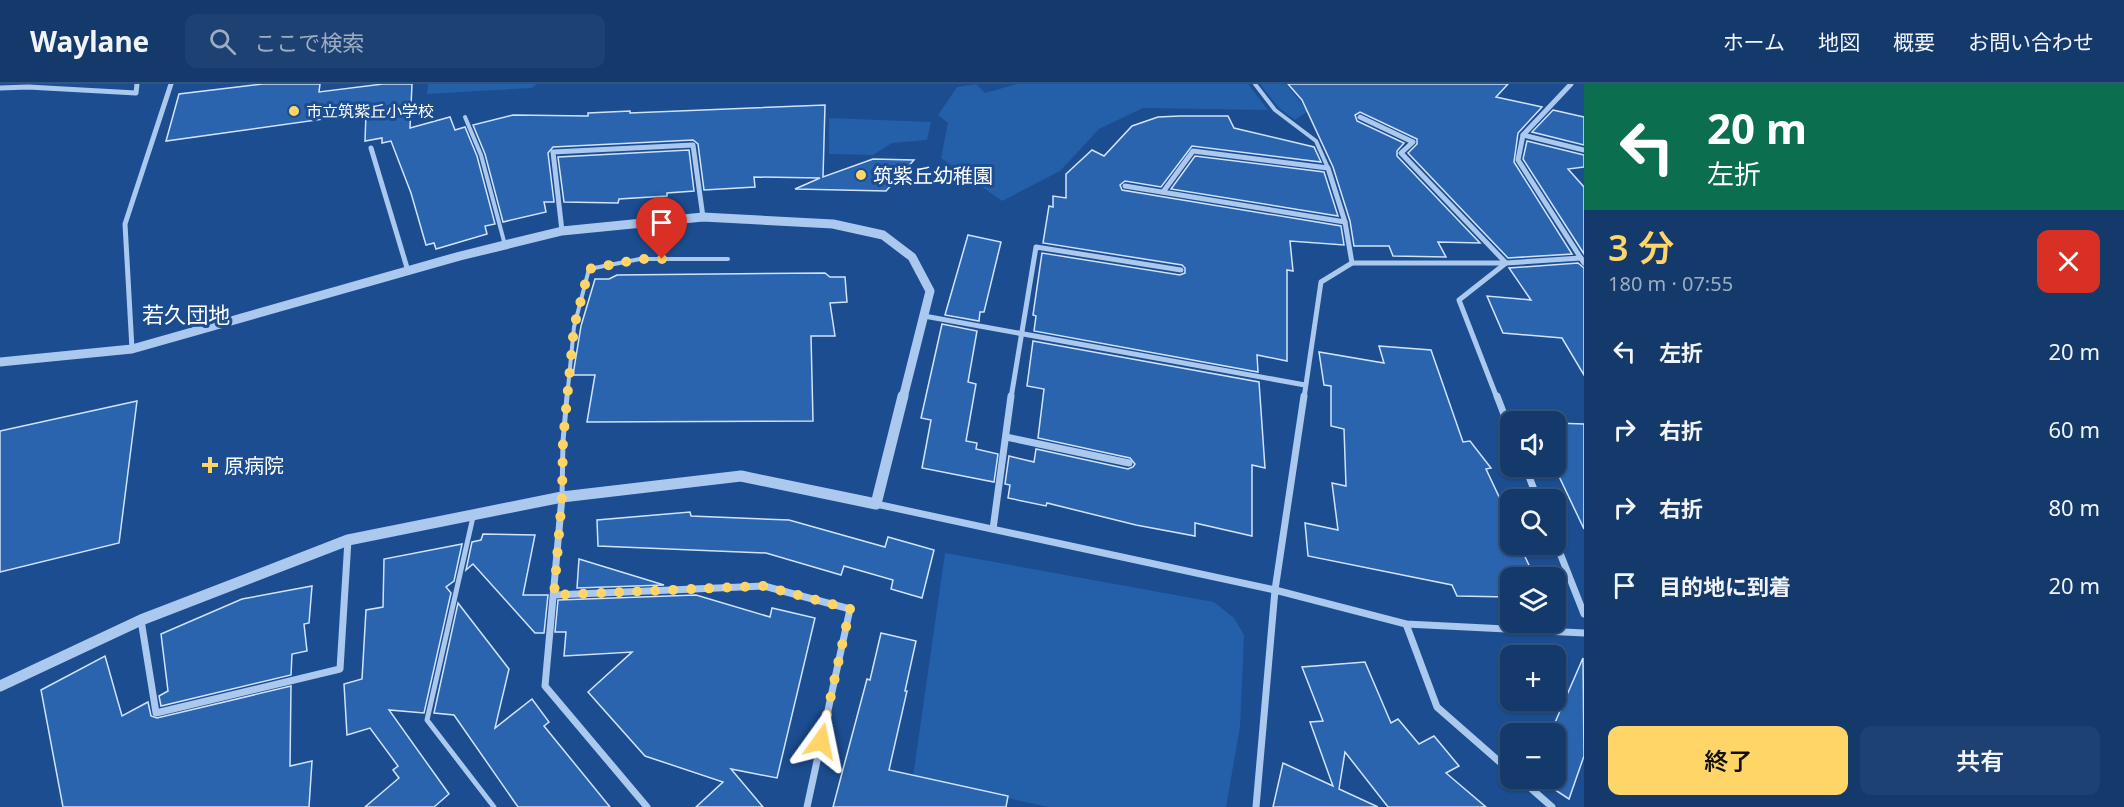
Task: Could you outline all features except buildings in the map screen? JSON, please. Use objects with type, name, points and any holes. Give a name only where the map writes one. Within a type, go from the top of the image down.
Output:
[{"type":"street","points":[[0,88],[28,87],[136,93],[137,84]]},
{"type":"street","points":[[132,349],[124,224],[171,84]]},
{"type":"street","points":[[1571,84],[1523,135],[1518,160],[1583,261]]},
{"type":"street","points":[[1360,117],[1413,142],[1401,153],[1506,263]]},
{"type":"street","points":[[1523,135],[1584,150]]},
{"type":"street","points":[[562,231],[553,152],[693,145],[703,217]]},
{"type":"street","points":[[371,148],[408,271]]},
{"type":"street","points":[[1163,192],[1193,152],[1328,168],[1345,222],[1352,263]]},
{"type":"street","points":[[1125,186],[1345,222]]},
{"type":"street","points":[[0,362],[132,349],[408,271],[562,231],[703,217],[833,224],[883,235],[912,257],[930,291],[876,504]]},
{"type":"street","points":[[993,529],[1020,333],[1036,247],[1181,270]]},
{"type":"street","points":[[1256,807],[1275,590],[1321,282],[1352,263],[1583,261]]},
{"type":"street","points":[[1503,411],[1459,300],[1506,263]]},
{"type":"street","points":[[924,316],[1305,385]]},
{"type":"street","points":[[1006,437],[1129,463]]},
{"type":"street","points":[[0,686],[141,620],[348,540],[562,497],[741,476],[1275,590],[1406,624],[1584,633]]},
{"type":"street","points":[[562,497],[545,687],[647,807]]},
{"type":"street","points":[[141,620],[156,713],[340,669],[348,540]]},
{"type":"street","points":[[1561,555],[1584,614]]},
{"type":"street","points":[[554,595],[764,586],[850,609],[807,807]]},
{"type":"street","points":[[1406,624],[1437,706],[1500,762]]},
{"type":"street","points":[[1532,789],[1552,807]]},
{"type":"lane","points":[[1255,84],[1275,110],[1317,141],[1328,168]]},
{"type":"lane","points":[[465,117],[482,155],[505,245]]},
{"type":"lane","points":[[562,497],[563,441],[574,327],[589,269],[640,259],[729,259]]},
{"type":"lane","points":[[474,515],[427,720],[494,807]]},
{"type":"shaded area","points":[[428,84],[537,84],[532,88],[427,94]]},
{"type":"shaded area","points":[[976,84],[985,93],[1017,84],[1248,84],[1268,110],[1143,108],[1099,129],[1060,171],[1002,201],[941,158],[948,123],[938,115],[957,87]]},
{"type":"shaded area","points":[[1260,84],[1286,84],[1308,111],[1295,120],[1279,108]]},
{"type":"shaded area","points":[[829,118],[931,122],[927,140],[892,143],[873,155],[829,154]]},
{"type":"shaded area","points":[[945,553],[1214,602],[1234,618],[1244,635],[1240,727],[1226,807],[1048,807],[913,777]]},
{"type":"place","name":"市立筑紫丘小学校","points":[[294,111]]},
{"type":"place","name":"筑紫丘幼稚園","points":[[861,175]]},
{"type":"place","name":"原病院","points":[[210,465]]},
{"type":"district","name":"若久団地","points":[[186,314]]},
{"type":"route","points":[[662,259],[640,259],[589,269],[574,327],[563,441],[562,497],[554,595],[764,586],[850,609],[821,741]]}]
